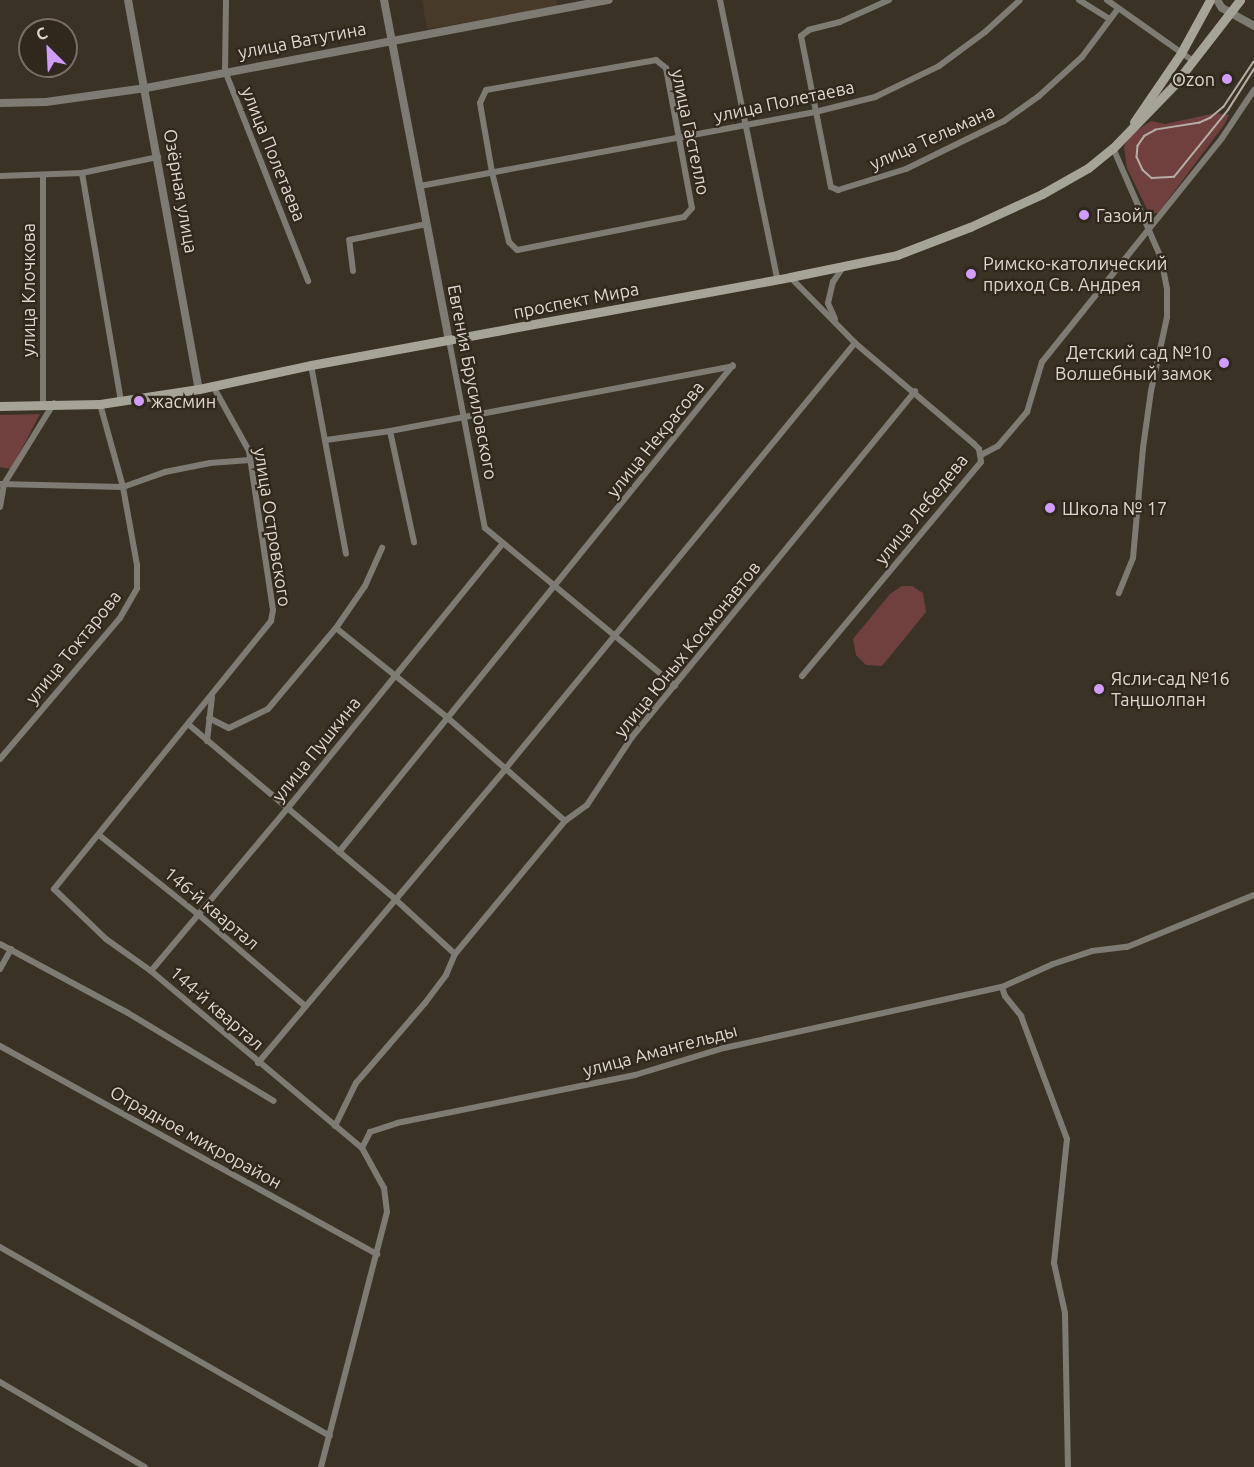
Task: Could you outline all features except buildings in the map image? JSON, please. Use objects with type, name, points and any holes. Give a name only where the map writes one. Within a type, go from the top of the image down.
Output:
[{"type":"main road","name":"проспект Мира","points":[[1128,131],[1181,53],[1210,0]]},
{"type":"main road","name":"проспект Мира","points":[[0,406],[100,404],[199,389],[311,365],[790,277],[897,255],[970,227],[1042,194],[1088,168],[1113,148],[1174,85],[1240,0]]},
{"type":"street","name":"Озёрная улица","points":[[128,0],[146,88],[199,389]]},
{"type":"street","name":"улица Полетаева","points":[[226,0],[225,71],[308,281]]},
{"type":"street","name":"Евгения Брусиловского","points":[[384,0],[485,528],[675,686]]},
{"type":"street","name":"улица Ватутина","points":[[0,103],[46,102],[146,88],[225,71],[609,0]]},
{"type":"street","points":[[720,0],[748,125],[777,278]]},
{"type":"street","name":"улица Тельмана","points":[[889,0],[840,22],[809,30],[801,36],[831,187],[838,190],[906,168],[1004,121],[1040,96],[1082,57],[1117,10]]},
{"type":"street","name":"улица Полетаева","points":[[420,186],[815,112],[875,97],[939,66],[986,32],[1020,0]]},
{"type":"street","points":[[1079,0],[1110,19]]},
{"type":"street","points":[[1107,0],[1117,10],[1193,61]]},
{"type":"street","points":[[1217,0],[1222,8],[1254,26]]},
{"type":"street","name":"улица Гастелло","points":[[656,60],[666,68],[678,137],[692,208],[684,218],[517,250],[509,242],[492,172],[480,103],[486,90],[656,60]]},
{"type":"street","points":[[981,455],[998,446],[1028,412],[1042,362],[1148,227],[1222,138],[1254,90]]},
{"type":"street","points":[[1113,148],[1161,258],[1166,282],[1167,317],[1150,391],[1133,558],[1119,592]]},
{"type":"street","points":[[0,176],[82,173],[158,157]]},
{"type":"street","points":[[82,173],[121,400]]},
{"type":"street","name":"улица Клочкова","points":[[43,176],[43,405]]},
{"type":"street","points":[[353,271],[349,240],[426,224]]},
{"type":"street","points":[[836,323],[828,303],[833,282],[843,267]]},
{"type":"street","name":"улица Лебедева","points":[[790,277],[855,343],[974,444],[981,455],[981,462],[802,676]]},
{"type":"street","points":[[258,1063],[506,768],[855,343]]},
{"type":"street","points":[[311,365],[346,554]]},
{"type":"street","name":"улица Некрасова","points":[[326,440],[390,431],[733,365],[556,587],[339,852]]},
{"type":"street","name":"улица Островского","points":[[54,889],[271,621],[273,610],[249,451],[213,386]]},
{"type":"street","name":"улица Юных Космонавтов","points":[[335,1126],[356,1083],[425,1003],[446,975],[455,954],[565,821],[587,805],[632,737],[915,392]]},
{"type":"street","points":[[0,507],[2,484],[54,404]]},
{"type":"street","name":"улица Токтарова","points":[[0,759],[120,618],[134,597],[137,588],[137,565],[123,487],[100,404]]},
{"type":"street","points":[[390,431],[414,542]]},
{"type":"street","points":[[2,484],[123,487],[165,472],[210,463],[250,460]]},
{"type":"street","name":"улица Пушкина","points":[[151,971],[287,809],[502,544]]},
{"type":"street","points":[[209,718],[228,728],[261,714],[336,628],[365,586],[382,548]]},
{"type":"street","points":[[336,628],[449,719],[565,821]]},
{"type":"street","points":[[207,741],[212,694]]},
{"type":"street","points":[[188,724],[396,900],[455,954]]},
{"type":"street","name":"146-й квартал","points":[[99,835],[199,915],[305,1006]]},
{"type":"street","name":"144-й квартал","points":[[54,889],[100,933],[151,971],[362,1148]]},
{"type":"street","name":"улица Амангельды","points":[[362,1148],[370,1132],[390,1124],[635,1075],[724,1048],[1002,987],[1053,964],[1092,951],[1127,947],[1254,895]]},
{"type":"street","points":[[0,944],[128,1013],[274,1101]]},
{"type":"street","points":[[0,969],[11,949]]},
{"type":"street","points":[[1002,987],[1005,996],[1021,1016],[1067,1139],[1054,1263],[1065,1313],[1068,1467]]},
{"type":"street","name":"Отрадное микрорайон","points":[[0,1046],[377,1254]]},
{"type":"street","points":[[321,1467],[387,1212],[384,1188],[362,1148]]},
{"type":"street","points":[[0,1246],[330,1436]]},
{"type":"street","points":[[0,1382],[145,1467]]},
{"type":"shaded area","points":[[422,0],[556,0],[558,7],[427,29]]},
{"type":"shaded area","points":[[1216,113],[1229,115],[1224,125],[1158,213],[1149,213],[1127,168],[1124,147],[1130,135],[1151,121],[1165,124]]},
{"type":"shaded area","points":[[40,414],[11,469],[0,467],[0,415]]},
{"type":"shaded area","points":[[902,586],[912,586],[923,593],[926,612],[882,666],[866,665],[856,655],[853,639],[890,594]]},
{"type":"tram line","points":[[1254,62],[1224,107],[1211,118],[1200,123],[1156,130],[1145,136],[1138,146],[1137,157],[1143,170],[1152,178],[1174,177],[1228,110],[1254,69]]},
{"type":"place","name":"Ozon","points":[[1227,79]]},
{"type":"place","name":"Газойл","points":[[1084,215]]},
{"type":"place","name":"Римско-католический приход Св. Андрея","points":[[971,274]]},
{"type":"place","name":"Детский сад №10 Волшебный замок","points":[[1224,363]]},
{"type":"place","name":"жасмин","points":[[139,401]]},
{"type":"place","name":"Школа № 17","points":[[1050,508]]},
{"type":"place","name":"Ясли-сад №16 Таңшолпан","points":[[1099,689]]}]
